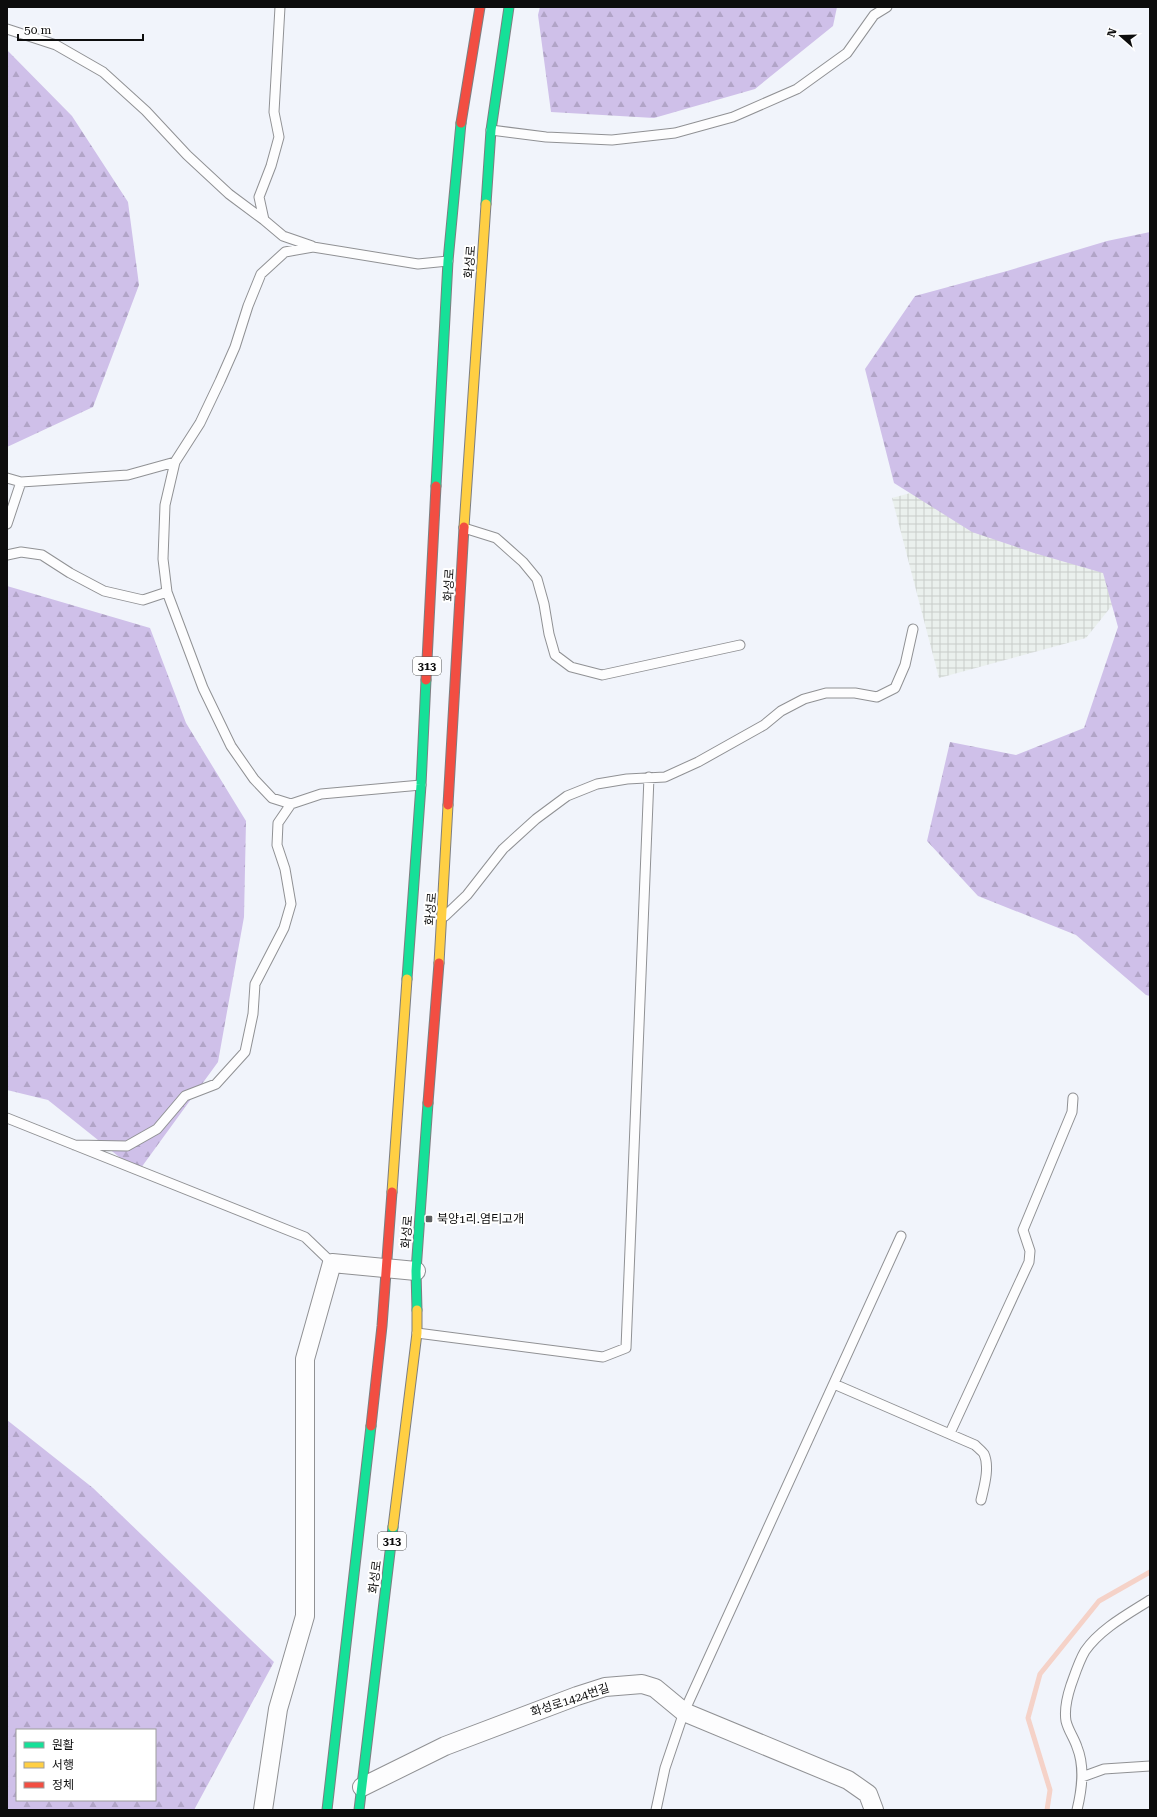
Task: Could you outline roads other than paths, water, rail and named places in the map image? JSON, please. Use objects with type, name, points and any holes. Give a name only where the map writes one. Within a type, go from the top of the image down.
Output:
[{"type":"main road","name":"화성로","points":[[327,1810],[381,1333],[421,785],[448,261],[459,132],[480,7]]},
{"type":"main road","name":"화성로","points":[[359,1810],[417,1333],[416,1271],[442,918],[464,528],[491,130],[509,7]]},
{"type":"street","points":[[263,1810],[278,1709],[305,1616],[305,1359],[332,1263],[416,1271]]},
{"type":"street","name":"화성로1424번길","points":[[362,1787],[445,1746],[570,1698],[605,1687],[642,1684],[655,1688],[684,1712],[848,1780],[868,1794],[874,1810]]},
{"type":"lane","points":[[264,220],[259,197],[271,166],[279,137],[274,112],[280,7]]},
{"type":"lane","points":[[491,130],[546,137],[612,140],[675,133],[733,117],[797,90],[847,53],[874,15],[887,7]]},
{"type":"lane","points":[[7,29],[56,45],[103,72],[146,111],[187,155],[229,194],[264,220],[282,236],[313,247],[418,264],[448,261]]},
{"type":"lane","points":[[313,247],[285,252],[261,274],[248,306],[235,347],[220,381],[200,423],[175,462],[165,505],[163,559],[167,592],[203,688],[231,746],[254,779],[272,798],[291,804],[321,794],[421,785]]},
{"type":"lane","points":[[7,478],[20,482],[128,475],[175,462]]},
{"type":"lane","points":[[7,524],[20,482]]},
{"type":"lane","points":[[464,528],[496,538],[523,562],[537,579],[555,655],[571,668],[602,675],[740,645]]},
{"type":"lane","points":[[7,555],[21,552],[42,555],[70,573],[104,591],[143,600],[167,592]]},
{"type":"lane","points":[[442,918],[467,895],[503,849],[536,819],[567,796],[597,784],[627,779],[665,777],[698,762],[764,725],[781,711],[804,698],[834,693],[855,693],[877,697],[895,688],[905,665],[913,629]]},
{"type":"lane","points":[[417,1333],[603,1357],[626,1348],[649,777]]},
{"type":"lane","points":[[74,1144],[127,1146],[158,1129],[185,1096],[216,1084],[245,1052],[253,1014],[255,984],[284,928],[291,904],[285,869],[277,845],[278,823],[291,804]]},
{"type":"lane","points":[[950,1433],[1029,1262],[1030,1251],[1023,1230],[1072,1112],[1073,1098]]},
{"type":"lane","points":[[7,1118],[305,1237],[332,1263]]},
{"type":"lane","points":[[656,1810],[665,1768],[684,1712],[901,1236]]},
{"type":"lane","points":[[834,1384],[975,1445],[984,1454],[986,1464],[985,1480],[981,1500]]},
{"type":"lane","points":[[1076,1810],[1082,1777],[1081,1762],[1078,1748],[1067,1724],[1065,1714],[1067,1697],[1076,1670],[1086,1651],[1097,1638],[1121,1619],[1150,1600]]},
{"type":"lane","points":[[1082,1777],[1104,1769],[1122,1766],[1150,1766]]},
{"type":"waterway","points":[[1047,1810],[1050,1790],[1028,1718],[1040,1674],[1099,1601],[1150,1572]]},
{"type":"place","name":"북양1리.염티고개","points":[[429,1219]]}]
